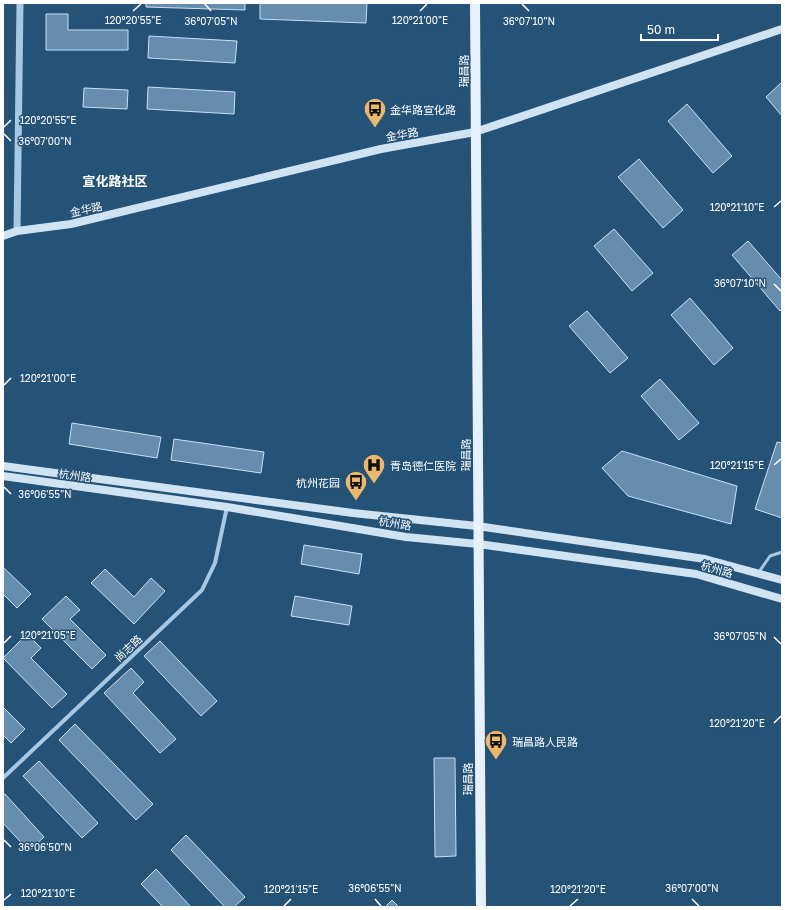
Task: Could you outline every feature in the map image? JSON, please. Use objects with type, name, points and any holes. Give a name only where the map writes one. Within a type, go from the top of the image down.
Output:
[{"type":"main road","name":"瑞昌路","points":[[475,3],[480,907]]},
{"type":"main road","name":"金华路","points":[[3,236],[17,231],[71,224],[381,149],[475,132],[782,30]]},
{"type":"main road","name":"杭州路","points":[[3,466],[353,513],[478,526],[705,559],[782,580]]},
{"type":"main road","name":"杭州路","points":[[3,476],[227,507],[406,537],[478,544],[696,574],[782,599]]},
{"type":"street","points":[[17,231],[20,3]]},
{"type":"street","name":"尚志路","points":[[3,778],[202,590],[215,563],[227,507]]},
{"type":"lane","points":[[757,574],[770,556],[782,552]]},
{"type":"building","points":[[146,3],[245,3],[245,10],[146,7]]},
{"type":"building","points":[[260,3],[367,3],[366,23],[260,19]]},
{"type":"building","points":[[46,14],[68,14],[68,30],[128,30],[128,50],[46,50]]},
{"type":"building","points":[[149,36],[237,41],[235,63],[148,58]]},
{"type":"building","points":[[782,82],[782,116],[766,97]]},
{"type":"building","points":[[148,87],[235,92],[234,114],[147,109]]},
{"type":"building","points":[[84,88],[128,90],[127,109],[83,107]]},
{"type":"building","points":[[687,104],[732,156],[713,173],[668,121]]},
{"type":"building","points":[[639,159],[683,210],[663,228],[618,177]]},
{"type":"building","points":[[614,229],[653,273],[632,291],[594,246]]},
{"type":"building","points":[[748,241],[782,280],[782,309],[780,311],[732,255]]},
{"type":"building","points":[[690,298],[733,348],[714,365],[671,315]]},
{"type":"building","points":[[587,311],[628,358],[610,373],[569,326]]},
{"type":"building","points":[[660,379],[699,423],[679,440],[641,396]]},
{"type":"building","points":[[72,423],[161,437],[157,458],[69,444]]},
{"type":"building","points":[[174,439],[264,452],[261,473],[171,460]]},
{"type":"building","points":[[777,442],[782,443],[782,518],[755,509]]},
{"type":"building","points":[[622,451],[737,486],[731,524],[628,496],[602,468]]},
{"type":"building","points":[[304,545],[362,554],[359,574],[301,564]]},
{"type":"building","points":[[3,567],[31,594],[17,608],[3,594]]},
{"type":"building","points":[[105,569],[134,597],[151,578],[165,591],[134,624],[91,583]]},
{"type":"building","points":[[66,596],[80,610],[70,619],[106,655],[92,669],[42,619]]},
{"type":"building","points":[[295,596],[352,606],[349,625],[291,616]]},
{"type":"building","points":[[27,634],[41,648],[31,658],[67,694],[52,708],[3,658]]},
{"type":"building","points":[[160,641],[217,701],[201,716],[144,656]]},
{"type":"building","points":[[131,668],[144,682],[133,693],[176,739],[160,753],[104,693]]},
{"type":"building","points":[[3,707],[25,729],[11,743],[3,735]]},
{"type":"building","points":[[75,724],[153,804],[136,820],[59,740]]},
{"type":"building","points":[[434,758],[455,758],[456,856],[435,857]]},
{"type":"building","points":[[39,761],[98,823],[82,838],[23,776]]},
{"type":"building","points":[[5,794],[44,837],[29,851],[3,823],[3,795]]},
{"type":"building","points":[[186,835],[245,897],[234,907],[225,907],[171,850]]},
{"type":"building","points":[[156,869],[191,907],[163,907],[141,884]]},
{"type":"building","points":[[392,900],[399,907],[385,907]]},
{"type":"place","name":"金华路宣化路","points":[[375,128]]},
{"type":"place","name":"青岛德仁医院","points":[[374,484]]},
{"type":"place","name":"杭州花园","points":[[356,502]]},
{"type":"place","name":"瑞昌路人民路","points":[[496,760]]},
{"type":"district","name":"宣化路社区","points":[[115,181]]}]
